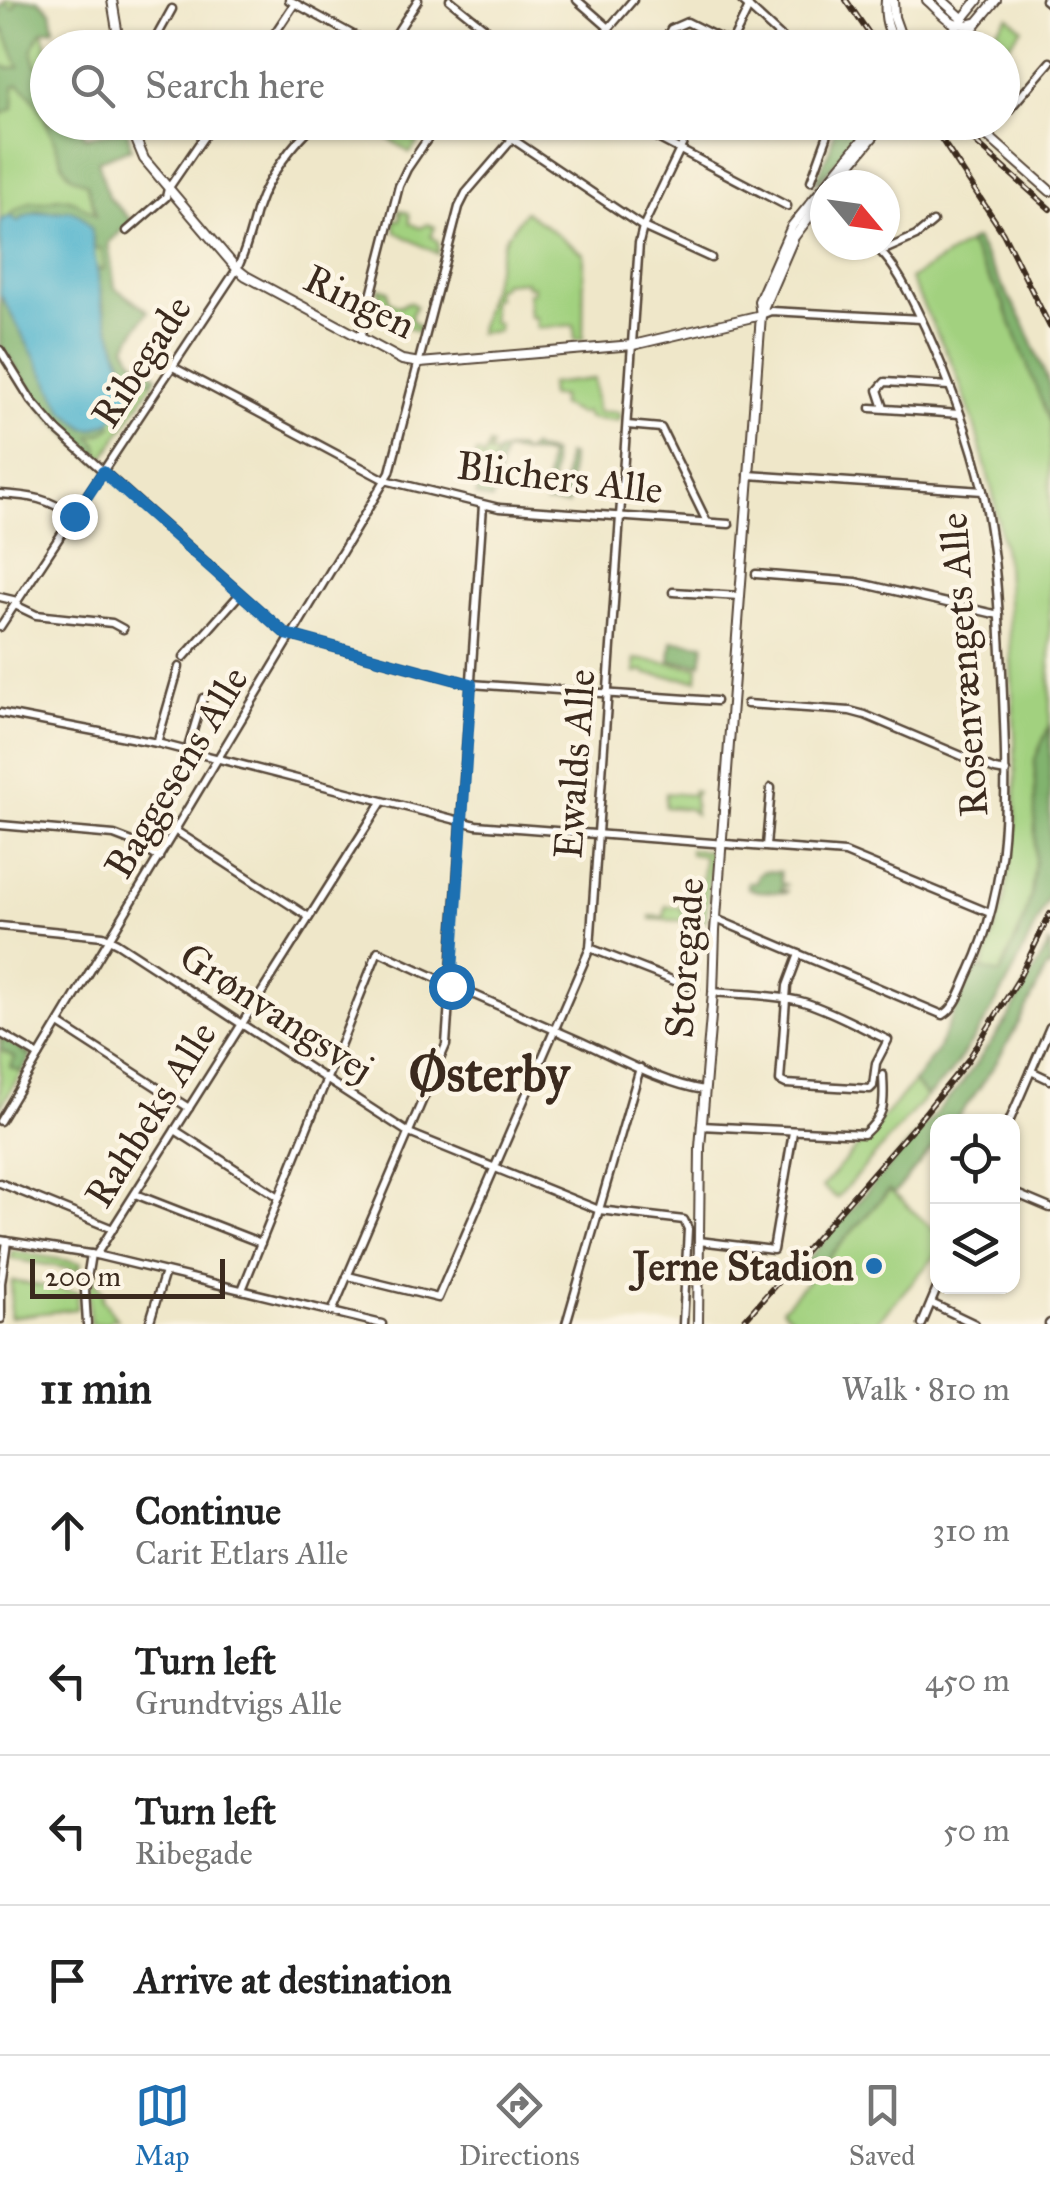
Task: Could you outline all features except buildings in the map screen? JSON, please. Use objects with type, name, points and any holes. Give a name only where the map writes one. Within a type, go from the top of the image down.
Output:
[{"type":"street","points":[[112,0],[117,30]]},
{"type":"street","points":[[399,30],[418,0]]},
{"type":"street","points":[[450,0],[488,30]]},
{"type":"street","points":[[578,0],[609,28],[633,0]]},
{"type":"street","points":[[740,0],[773,30]]},
{"type":"street","points":[[890,0],[897,30]]},
{"type":"street","points":[[927,0],[961,23],[978,20]]},
{"type":"street","points":[[942,0],[961,23]]},
{"type":"street","points":[[955,30],[978,0]]},
{"type":"street","points":[[969,30],[998,0]]},
{"type":"street","points":[[275,30],[292,2],[344,30]]},
{"type":"street","points":[[738,30],[749,8]]},
{"type":"street","points":[[160,30],[172,9]]},
{"type":"street","points":[[670,30],[687,22],[701,30]]},
{"type":"street","points":[[958,30],[961,23]]},
{"type":"street","points":[[1020,98],[1050,62]]},
{"type":"street","name":"Ringen","points":[[137,140],[144,159],[237,269],[402,360],[420,363],[632,345],[760,315]]},
{"type":"street","points":[[127,231],[166,197],[202,140]]},
{"type":"street","name":"Ribegade","points":[[0,627],[237,269],[250,242],[264,192],[299,140]]},
{"type":"street","points":[[360,338],[399,186],[427,140]]},
{"type":"street","points":[[513,140],[644,227],[711,258]]},
{"type":"street","name":"Baggesens Alle","points":[[0,1121],[390,472],[459,207],[466,193],[513,140]]},
{"type":"street","points":[[661,140],[787,206]]},
{"type":"street","name":"Ewalds Alle","points":[[348,1276],[438,1298],[590,948],[639,243],[685,140]]},
{"type":"street","points":[[815,170],[826,140]]},
{"type":"street","name":"Storegade","points":[[698,1324],[701,1126],[759,302],[792,226],[862,140]]},
{"type":"street","points":[[846,170],[870,140]]},
{"type":"street","points":[[992,140],[1050,191]]},
{"type":"street","name":"Storegade","points":[[760,315],[794,236],[810,215]]},
{"type":"street","points":[[900,243],[933,222]]},
{"type":"street","name":"Rosenvængets Alle","points":[[716,919],[944,1015],[951,1011],[973,964],[990,913],[1004,842],[1006,772],[993,547],[983,491],[950,386],[921,319],[887,260]]},
{"type":"street","points":[[760,315],[772,310],[921,319]]},
{"type":"street","points":[[0,350],[31,400],[57,430],[286,634],[471,684],[716,701]]},
{"type":"street","name":"Blichers Alle","points":[[173,367],[385,480],[483,505],[729,524]]},
{"type":"street","points":[[884,408],[878,390],[886,382],[950,386]]},
{"type":"street","points":[[871,408],[960,414]]},
{"type":"street","points":[[627,426],[661,428],[707,522]]},
{"type":"street","points":[[748,475],[983,491]]},
{"type":"street","points":[[0,494],[35,496],[74,516]]},
{"type":"street","points":[[324,1324],[446,1045],[483,505]]},
{"type":"street","points":[[756,574],[856,582],[999,615]]},
{"type":"street","points":[[673,592],[740,596]]},
{"type":"street","points":[[184,657],[240,594]]},
{"type":"street","points":[[0,597],[36,615],[112,623],[122,628]]},
{"type":"street","points":[[157,743],[180,668]]},
{"type":"street","points":[[187,751],[203,698]]},
{"type":"street","points":[[747,704],[850,711],[1006,772]]},
{"type":"street","points":[[0,712],[157,743],[476,826],[845,853],[990,913]]},
{"type":"street","points":[[766,846],[771,788]]},
{"type":"street","name":"Rahbeks Alle","points":[[94,1255],[382,802]]},
{"type":"street","points":[[0,824],[114,835],[158,858]]},
{"type":"street","points":[[176,832],[310,917]]},
{"type":"street","name":"Grønvangsvej","points":[[0,926],[99,935],[409,1133],[599,1210],[682,1220],[687,1223],[683,1324]]},
{"type":"street","points":[[590,948],[695,989]]},
{"type":"street","points":[[242,1290],[378,951],[640,1068],[688,1088],[704,1090]]},
{"type":"street","points":[[713,992],[786,999],[804,1002],[888,1040],[876,1063],[870,1089],[780,1081],[786,999],[787,986],[799,954]]},
{"type":"street","points":[[59,1024],[189,1108]]},
{"type":"street","points":[[1013,1114],[1050,1026]]},
{"type":"street","points":[[0,1033],[39,1056]]},
{"type":"street","points":[[566,1324],[640,1068]]},
{"type":"street","points":[[1031,1072],[1050,1080]]},
{"type":"street","points":[[701,1126],[864,1134],[884,1110],[883,1075]]},
{"type":"street","points":[[175,1130],[279,1197]]},
{"type":"street","points":[[699,1241],[774,1250],[794,1132]]},
{"type":"street","points":[[0,1183],[113,1228]]},
{"type":"street","points":[[135,1194],[260,1243]]},
{"type":"street","points":[[1020,1195],[1050,1208]]},
{"type":"street","points":[[0,1319],[4,1241],[94,1255],[382,1324]]},
{"type":"street","points":[[86,1324],[85,1293],[94,1255]]},
{"type":"street","points":[[150,1324],[165,1272]]},
{"type":"street","points":[[922,1324],[935,1294]]},
{"type":"street","points":[[931,1303],[975,1324]]},
{"type":"green space","points":[[6,0],[38,0],[51,11],[54,29],[30,30],[30,140],[129,140],[131,149],[98,160],[108,197],[132,221],[108,243],[115,288],[148,311],[126,345],[133,360],[157,376],[100,464],[36,399],[0,344],[0,8]]},
{"type":"green space","points":[[18,0],[38,0],[51,11],[54,29],[30,30],[30,95],[18,84],[14,87],[13,109],[0,115],[0,64],[19,67],[4,30],[0,34],[0,8],[4,3],[13,9]]},
{"type":"green space","points":[[1008,16],[1022,28],[1020,31],[996,30]]},
{"type":"green space","points":[[53,140],[129,140],[131,149],[98,160],[108,197],[132,221],[108,243],[115,288],[148,311],[126,345],[133,360],[157,376],[154,381],[133,381],[119,355],[99,285],[97,270],[104,269],[101,248],[95,250],[91,228],[76,212],[39,211],[17,222],[11,216],[32,201],[58,198],[78,203],[96,215],[87,184],[71,176]]},
{"type":"green space","points":[[391,140],[418,142],[410,153]]},
{"type":"green space","points":[[832,140],[854,140],[829,170],[821,170]]},
{"type":"green space","points":[[399,210],[409,213],[410,223],[420,228],[428,224],[435,227],[431,236],[438,242],[438,254],[396,232],[394,219],[400,220]]},
{"type":"green space","points":[[525,211],[584,254],[583,339],[575,340],[574,325],[537,328],[536,317],[530,317],[528,293],[533,292],[533,286],[527,286],[526,281],[502,283],[502,287],[495,288],[496,298],[491,299],[493,323],[498,323],[498,331],[478,333],[504,240]]},
{"type":"green space","points":[[975,239],[1023,321],[1042,367],[1050,387],[1050,423],[1003,302],[968,243]]},
{"type":"green space","points":[[968,243],[1003,302],[1050,423],[1050,724],[1035,759],[1031,895],[1000,975],[982,969],[1004,903],[1016,824],[1006,564],[973,420],[954,367],[910,279]]},
{"type":"green space","points":[[379,288],[388,291],[389,301],[399,306],[409,302],[416,306],[411,316],[419,326],[418,332],[375,310],[374,299],[381,294]]},
{"type":"green space","points":[[0,294],[30,349],[93,429],[110,422],[113,426],[91,436],[98,447],[96,460],[47,414],[0,344]]},
{"type":"green space","points":[[594,379],[597,412],[617,412],[618,421],[587,417],[585,412],[579,414],[560,405],[561,396],[550,396],[549,384]]},
{"type":"green space","points":[[489,445],[489,454],[496,454],[496,473],[491,472],[482,481],[476,472],[482,461],[473,466],[477,453],[484,458]]},
{"type":"green space","points":[[532,447],[551,453],[551,498],[563,498],[566,455],[571,456],[568,505],[546,503],[548,455],[524,453]]},
{"type":"green space","points":[[518,448],[524,453],[504,451],[492,500],[476,496],[478,489],[487,487],[491,472],[496,472],[490,466],[498,452]]},
{"type":"green space","points":[[672,641],[704,644],[701,664],[670,661]]},
{"type":"green space","points":[[635,659],[698,667],[697,680],[636,673]]},
{"type":"green space","points":[[1050,724],[1050,894],[985,1022],[949,1075],[927,1097],[914,1082],[936,1052],[974,969],[1000,974],[1023,923],[1035,862],[1035,759]]},
{"type":"green space","points":[[693,790],[697,792],[695,814],[689,809],[665,807],[666,793],[692,795]]},
{"type":"green space","points":[[690,849],[711,855],[706,922],[651,919],[664,917],[666,906],[681,907],[682,912],[700,910],[704,856],[690,854]]},
{"type":"green space","points":[[764,871],[780,872],[781,883],[786,885],[781,890],[786,893],[748,888],[748,883],[756,883]]},
{"type":"green space","points":[[1050,942],[1050,968],[1047,967],[994,1066],[959,1114],[935,1114],[963,1082],[1007,1020]]},
{"type":"green space","points":[[0,1037],[32,1055],[0,1108]]},
{"type":"green space","points":[[3,1038],[29,1056],[22,1072],[10,1067],[15,1058],[0,1049]]},
{"type":"green space","points":[[914,1082],[926,1097],[837,1198],[822,1187]]},
{"type":"green space","points":[[930,1120],[930,1150],[894,1194],[889,1190],[810,1278],[801,1267]]},
{"type":"green space","name":"Jerne Stadion","points":[[890,1190],[930,1227],[930,1262],[875,1324],[860,1324],[853,1319],[848,1324],[798,1324],[782,1309]]},
{"type":"green space","points":[[12,1251],[81,1263],[79,1270],[11,1259]]},
{"type":"green space","points":[[92,1276],[117,1319],[106,1324],[90,1324]]},
{"type":"green space","points":[[12,1281],[78,1292],[76,1309],[10,1317]]},
{"type":"water","points":[[70,210],[91,228],[102,305],[134,387],[131,398],[110,422],[93,429],[85,428],[64,411],[0,294],[0,220],[11,216],[18,222],[35,213]]},
{"type":"railway","points":[[846,0],[867,30]]},
{"type":"railway","points":[[942,140],[1003,233],[1050,327]]},
{"type":"railway","points":[[973,140],[1050,209]]},
{"type":"railway","points":[[741,1324],[968,1060],[1018,980],[1050,914]]},
{"type":"place","name":"Jerne Stadion","points":[[874,1266]]},
{"type":"district","name":"Østerby","points":[[489,1073]]},
{"type":"route","points":[[74,516],[103,472],[286,634],[471,684],[451,986]]}]
